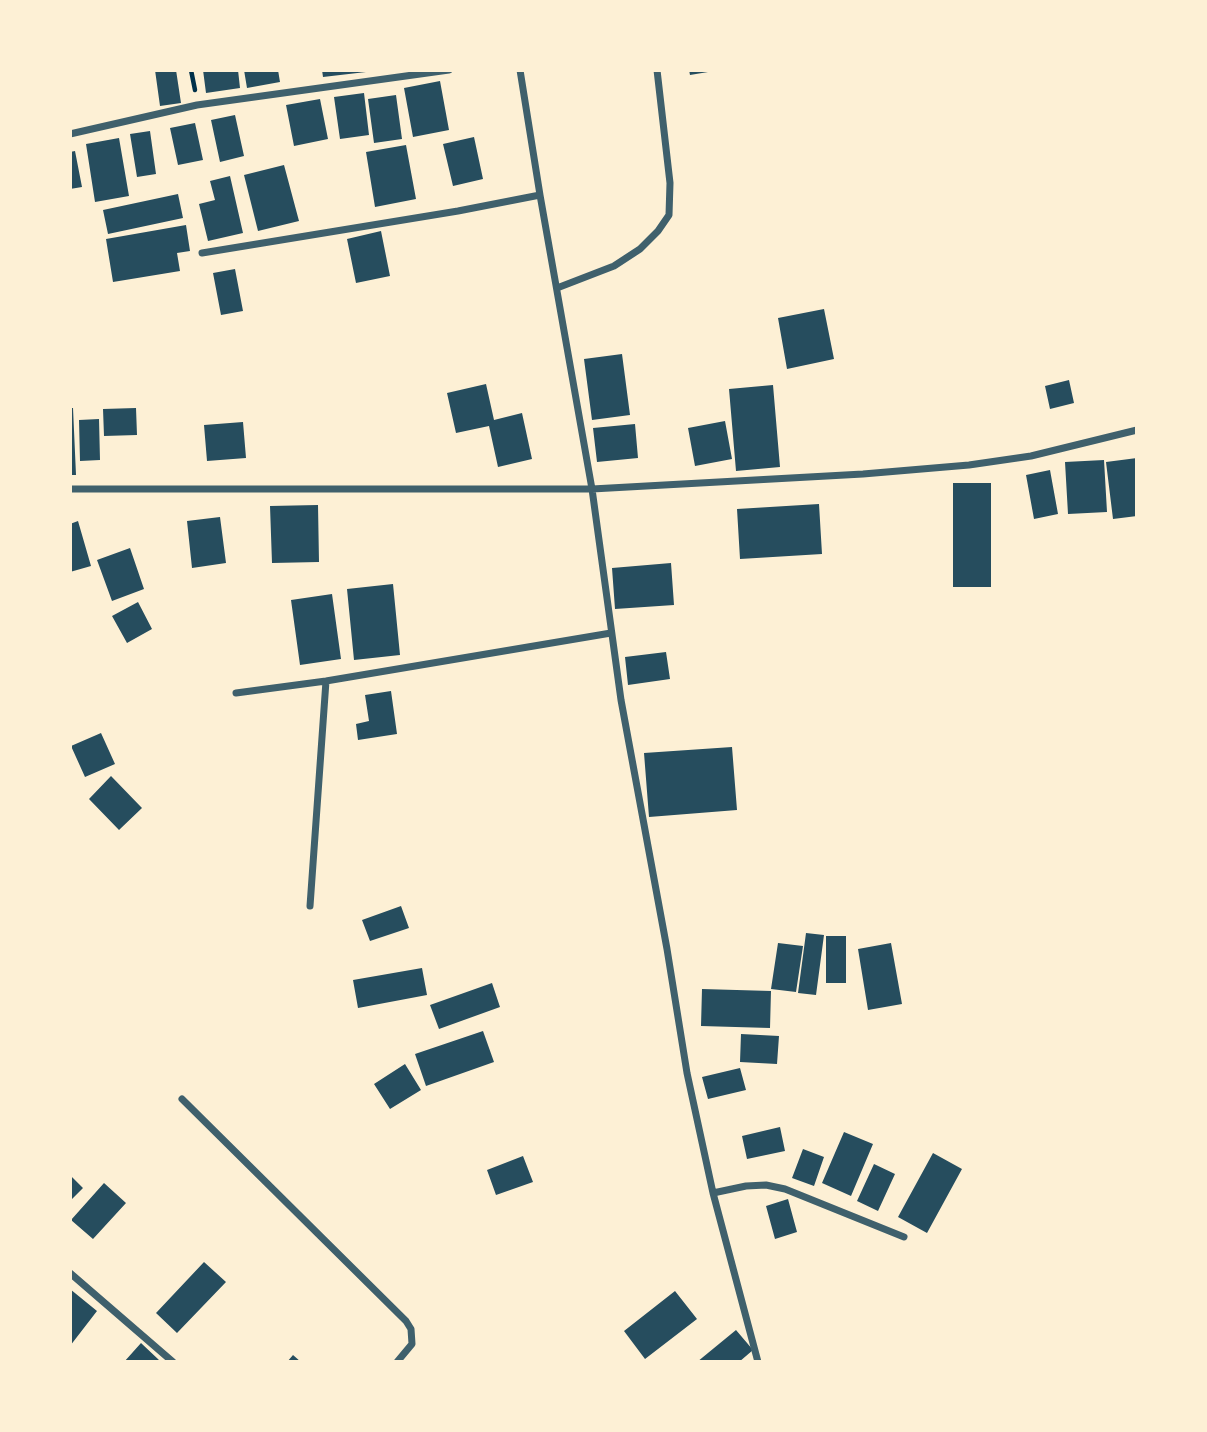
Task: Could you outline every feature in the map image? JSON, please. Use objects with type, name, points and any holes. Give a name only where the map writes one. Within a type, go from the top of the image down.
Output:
[{"type":"street","points":[[70,135],[197,105],[449,70]]},
{"type":"street","points":[[520,70],[592,489],[621,700],[687,1073],[713,1193],[758,1362]]},
{"type":"street","points":[[556,288],[614,266],[631,255],[657,231],[669,215],[670,183],[657,70]]},
{"type":"street","points":[[202,253],[540,195]]},
{"type":"street","points":[[70,489],[592,489],[863,474],[969,465],[1031,456],[1137,430]]},
{"type":"street","points":[[236,693],[326,681],[611,633]]},
{"type":"street","points":[[310,906],[326,681]]},
{"type":"street","points":[[182,1099],[406,1321],[411,1329],[412,1344],[397,1362]]},
{"type":"street","points":[[713,1193],[746,1186],[766,1185],[785,1189],[904,1237]]},
{"type":"street","points":[[70,1273],[173,1362]]},
{"type":"building","points":[[155,70],[176,70],[181,103],[160,106]]},
{"type":"building","points":[[203,70],[238,70],[240,88],[206,93]]},
{"type":"building","points":[[244,70],[278,70],[280,82],[247,88]]},
{"type":"building","points":[[322,70],[365,70],[366,72],[323,77]]},
{"type":"building","points":[[689,70],[707,70],[708,72],[690,75]]},
{"type":"building","points":[[440,81],[449,130],[413,137],[404,88]]},
{"type":"building","points":[[364,93],[369,135],[340,139],[334,97]]},
{"type":"building","points":[[396,95],[402,139],[374,143],[368,99]]},
{"type":"building","points":[[320,99],[328,139],[294,146],[286,105]]},
{"type":"building","points":[[235,115],[244,156],[220,162],[211,120]]},
{"type":"building","points":[[195,123],[203,160],[178,165],[170,128]]},
{"type":"building","points":[[150,131],[156,174],[137,177],[130,134]]},
{"type":"building","points":[[474,137],[483,179],[453,186],[443,144]]},
{"type":"building","points":[[119,138],[129,196],[95,202],[86,144]]},
{"type":"building","points":[[406,145],[416,199],[375,207],[366,152]]},
{"type":"building","points":[[75,151],[82,187],[70,189],[70,152]]},
{"type":"building","points":[[284,165],[299,221],[258,231],[244,175]]},
{"type":"building","points":[[230,176],[243,233],[208,241],[199,204],[215,200],[210,181]]},
{"type":"building","points":[[178,194],[183,218],[108,234],[103,210]]},
{"type":"building","points":[[186,225],[190,251],[177,253],[180,271],[113,282],[106,239]]},
{"type":"building","points":[[381,231],[390,276],[356,283],[347,239]]},
{"type":"building","points":[[235,269],[243,311],[221,315],[213,273]]},
{"type":"building","points":[[824,309],[834,359],[787,369],[778,318]]},
{"type":"building","points":[[622,354],[630,415],[592,420],[584,359]]},
{"type":"building","points":[[1069,380],[1074,403],[1050,409],[1045,386]]},
{"type":"building","points":[[486,384],[494,420],[522,413],[532,459],[498,467],[489,426],[456,433],[447,393]]},
{"type":"building","points":[[773,385],[780,467],[736,471],[729,389]]},
{"type":"building","points":[[70,408],[73,408],[76,475],[70,475]]},
{"type":"building","points":[[136,408],[137,435],[104,436],[103,409]]},
{"type":"building","points":[[99,419],[100,460],[80,461],[79,420]]},
{"type":"building","points":[[725,421],[732,459],[695,466],[688,428]]},
{"type":"building","points":[[243,422],[246,458],[207,461],[204,425]]},
{"type":"building","points":[[635,424],[638,458],[597,462],[593,428]]},
{"type":"building","points":[[1137,458],[1137,516],[1113,519],[1106,462]]},
{"type":"building","points":[[1104,460],[1107,512],[1068,514],[1065,462]]},
{"type":"building","points":[[1050,470],[1058,514],[1034,519],[1026,475]]},
{"type":"building","points":[[953,483],[991,483],[991,587],[953,587]]},
{"type":"building","points":[[819,504],[822,554],[740,559],[737,509]]},
{"type":"building","points":[[318,505],[319,562],[272,563],[270,506]]},
{"type":"building","points":[[220,517],[226,563],[192,568],[187,521]]},
{"type":"building","points":[[78,521],[91,566],[70,572],[70,524]]},
{"type":"building","points":[[130,548],[144,589],[112,601],[97,560]]},
{"type":"building","points":[[671,563],[674,605],[615,609],[612,568]]},
{"type":"building","points":[[393,584],[400,655],[354,660],[347,589]]},
{"type":"building","points":[[332,594],[341,659],[300,665],[291,600]]},
{"type":"building","points":[[138,602],[152,629],[127,643],[112,616]]},
{"type":"building","points":[[666,652],[670,679],[628,685],[625,657]]},
{"type":"building","points":[[391,691],[397,734],[358,740],[356,724],[369,721],[365,695]]},
{"type":"building","points":[[101,733],[115,764],[85,777],[71,746]]},
{"type":"building","points":[[732,747],[737,810],[649,817],[644,753]]},
{"type":"building","points":[[111,776],[142,808],[119,830],[89,799]]},
{"type":"building","points":[[401,906],[409,928],[370,941],[362,920]]},
{"type":"building","points":[[806,933],[824,935],[816,995],[798,993]]},
{"type":"building","points":[[826,936],[846,936],[846,983],[826,983]]},
{"type":"building","points":[[778,943],[803,946],[796,992],[771,989]]},
{"type":"building","points":[[891,943],[902,1004],[868,1010],[858,949]]},
{"type":"building","points":[[422,968],[427,995],[358,1008],[353,980]]},
{"type":"building","points":[[492,983],[500,1007],[439,1029],[430,1005]]},
{"type":"building","points":[[702,989],[771,991],[770,1028],[701,1026]]},
{"type":"building","points":[[483,1031],[494,1062],[426,1086],[415,1054]]},
{"type":"building","points":[[741,1034],[779,1036],[777,1064],[740,1062]]},
{"type":"building","points":[[405,1064],[421,1090],[390,1109],[374,1084]]},
{"type":"building","points":[[740,1068],[746,1090],[708,1099],[702,1077]]},
{"type":"building","points":[[780,1127],[785,1151],[747,1159],[742,1136]]},
{"type":"building","points":[[844,1132],[873,1144],[851,1196],[822,1183]]},
{"type":"building","points":[[803,1149],[824,1157],[814,1186],[792,1178]]},
{"type":"building","points":[[933,1153],[962,1169],[927,1233],[898,1217]]},
{"type":"building","points":[[523,1156],[533,1182],[496,1195],[487,1170]]},
{"type":"building","points":[[874,1164],[895,1174],[878,1211],[857,1201]]},
{"type":"building","points":[[70,1175],[83,1188],[70,1201]]},
{"type":"building","points":[[104,1183],[126,1203],[93,1239],[71,1220]]},
{"type":"building","points":[[788,1199],[797,1232],[775,1239],[766,1206]]},
{"type":"building","points":[[204,1262],[226,1282],[177,1333],[156,1313]]},
{"type":"building","points":[[70,1289],[97,1311],[70,1346]]},
{"type":"building","points":[[675,1291],[697,1319],[645,1359],[624,1331]]},
{"type":"building","points":[[736,1330],[753,1350],[739,1362],[697,1362]]},
{"type":"building","points":[[141,1343],[159,1360],[124,1362]]},
{"type":"building","points":[[293,1355],[301,1362],[287,1362]]}]
